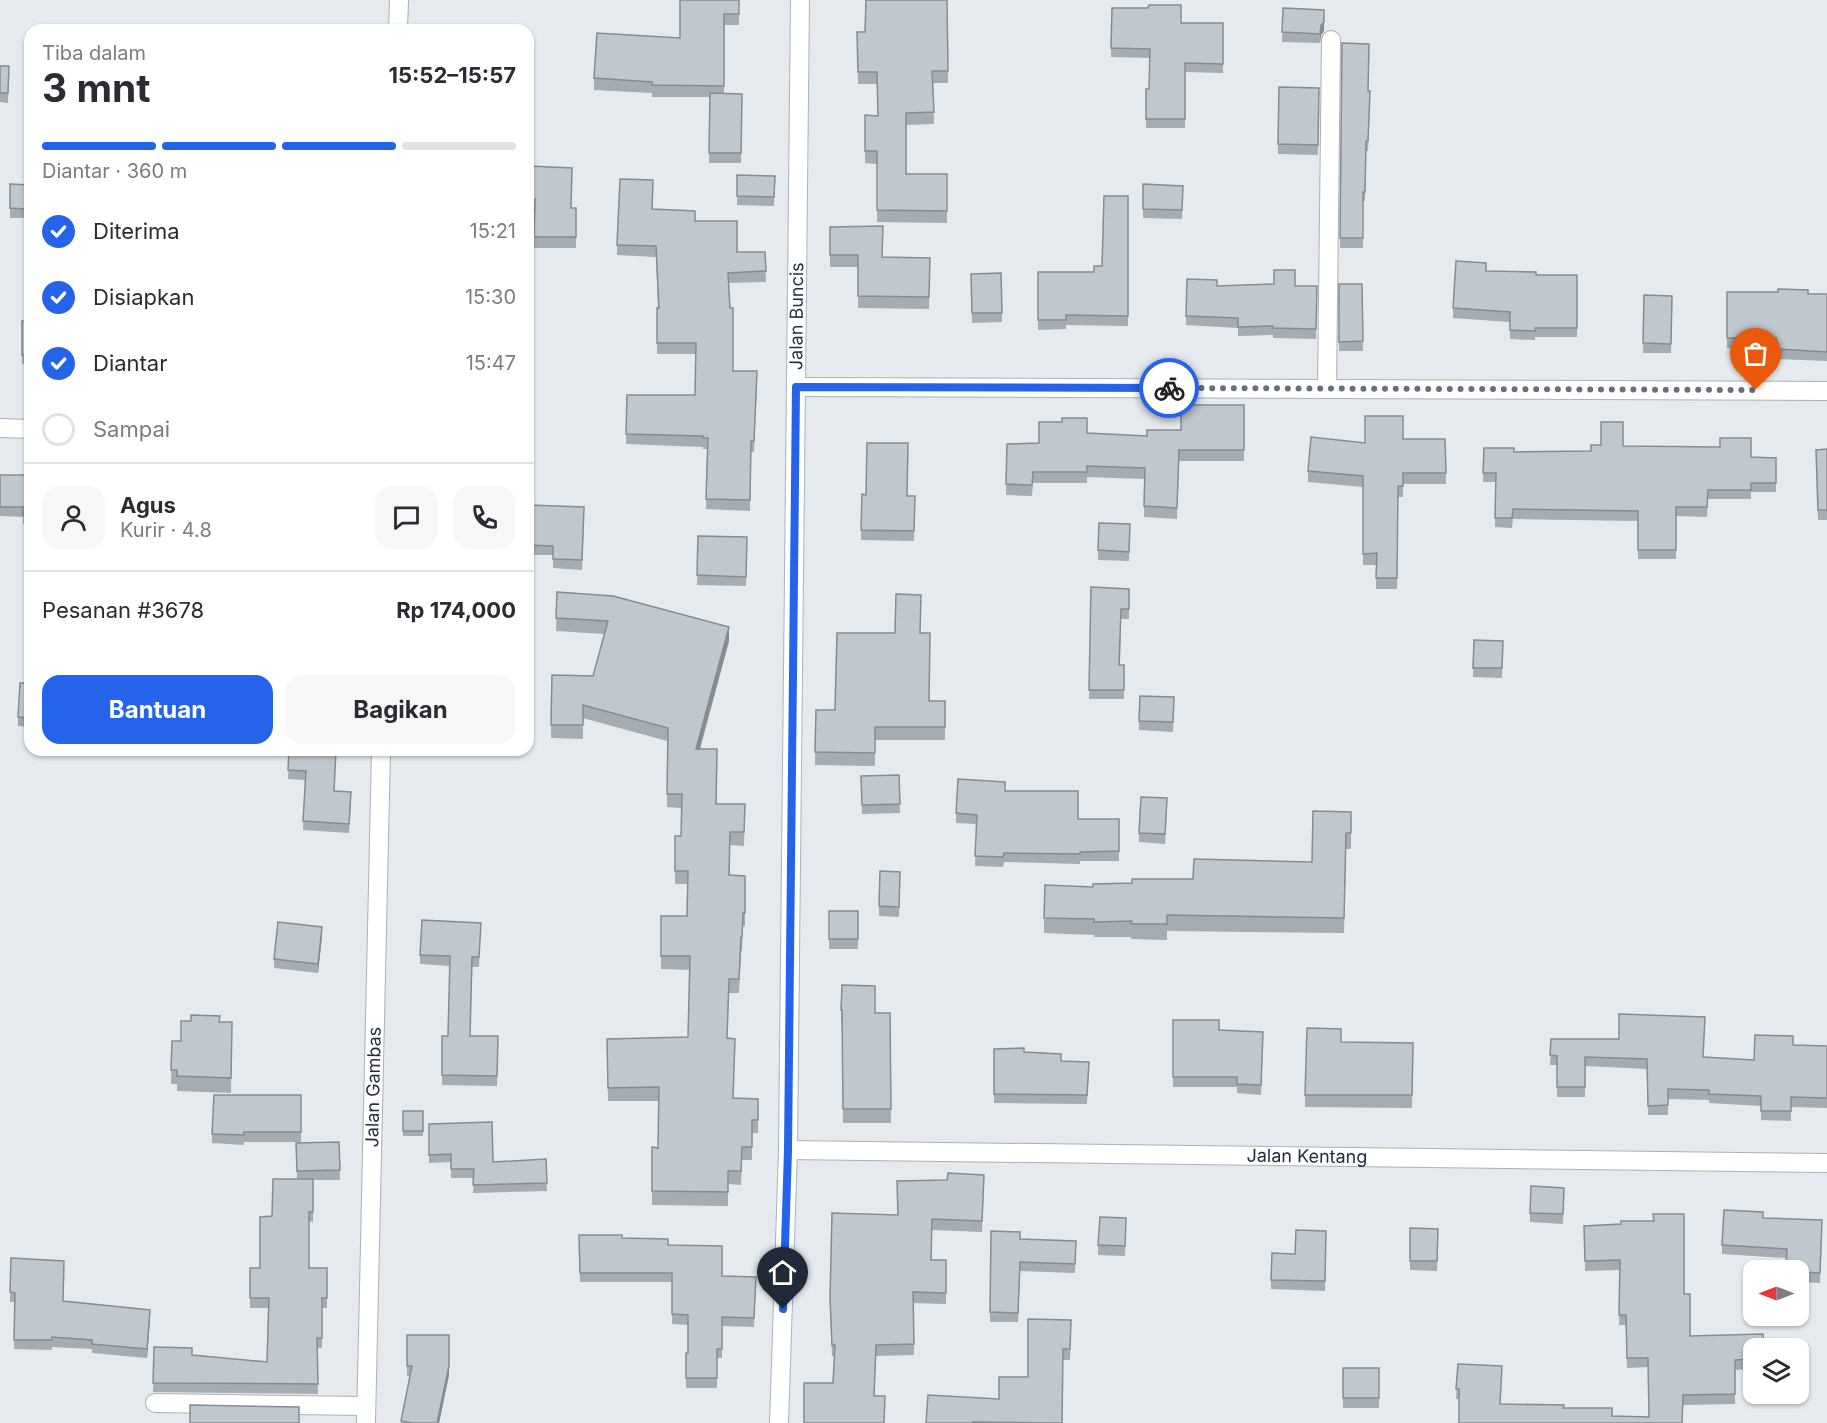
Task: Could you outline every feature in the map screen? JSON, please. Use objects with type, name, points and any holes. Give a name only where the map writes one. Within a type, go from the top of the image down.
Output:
[{"type":"street","points":[[398,24],[399,0]]},
{"type":"street","name":"Jalan Buncis","points":[[779,1423],[788,1150],[800,0]]},
{"type":"street","points":[[1327,389],[1331,40]]},
{"type":"street","points":[[796,387],[1827,391]]},
{"type":"street","points":[[0,428],[24,429]]},
{"type":"street","name":"Jalan Gambas","points":[[366,1414],[381,756]]},
{"type":"street","name":"Jalan Kentang","points":[[788,1150],[1827,1163]]},
{"type":"street","points":[[155,1403],[366,1414]]},
{"type":"building","points":[[680,0],[739,0],[739,14],[724,14],[724,86],[652,85],[652,82],[594,78],[597,33],[680,38]]},
{"type":"building","points":[[866,0],[947,0],[948,71],[932,71],[934,112],[906,113],[906,174],[947,174],[947,211],[877,210],[877,151],[865,151],[865,115],[878,116],[877,72],[858,72],[857,32],[865,32]]},
{"type":"building","points":[[1149,5],[1181,5],[1181,23],[1223,23],[1223,64],[1185,63],[1185,119],[1146,119],[1150,49],[1111,48],[1112,8],[1148,8]]},
{"type":"building","points":[[1283,8],[1324,10],[1324,22],[1321,25],[1320,34],[1282,32]]},
{"type":"building","points":[[1342,43],[1369,44],[1368,91],[1370,91],[1365,192],[1363,192],[1363,238],[1340,238]]},
{"type":"building","points":[[0,66],[9,66],[8,93],[0,93]]},
{"type":"building","points":[[1279,87],[1319,88],[1318,145],[1278,144]]},
{"type":"building","points":[[710,93],[742,94],[741,153],[709,153]]},
{"type":"building","points":[[534,166],[572,168],[571,208],[576,208],[576,237],[534,237]]},
{"type":"building","points":[[737,175],[775,176],[774,197],[737,196]]},
{"type":"building","points":[[620,179],[653,180],[652,209],[695,211],[695,221],[737,221],[737,252],[765,252],[766,271],[728,273],[730,308],[733,308],[733,371],[757,371],[754,441],[751,441],[750,500],[706,499],[708,438],[626,434],[627,395],[695,395],[696,343],[657,343],[657,308],[659,308],[656,246],[617,245]]},
{"type":"building","points":[[10,184],[24,185],[24,209],[10,208]]},
{"type":"building","points":[[1143,184],[1183,186],[1182,210],[1143,209]]},
{"type":"building","points":[[1104,196],[1128,196],[1128,316],[1066,315],[1066,320],[1038,320],[1038,272],[1094,272],[1094,266],[1102,266]]},
{"type":"building","points":[[883,226],[882,257],[930,258],[929,297],[858,296],[858,255],[830,255],[830,227]]},
{"type":"building","points":[[1456,261],[1486,263],[1486,271],[1536,272],[1536,275],[1577,275],[1577,328],[1510,330],[1510,312],[1453,308]]},
{"type":"building","points":[[1274,270],[1295,270],[1295,286],[1317,286],[1316,329],[1273,328],[1273,326],[1238,327],[1238,318],[1186,316],[1187,279],[1217,280],[1217,286],[1274,284]]},
{"type":"building","points":[[1001,273],[1002,313],[972,313],[971,274]]},
{"type":"building","points":[[1339,284],[1362,284],[1363,341],[1339,342]]},
{"type":"building","points":[[1778,289],[1808,290],[1808,294],[1827,294],[1827,352],[1776,349],[1776,338],[1727,338],[1727,292],[1778,292]]},
{"type":"building","points":[[1644,295],[1672,296],[1671,344],[1643,343]]},
{"type":"building","points":[[22,321],[24,321],[24,355],[22,355]]},
{"type":"building","points":[[1181,405],[1244,405],[1244,450],[1179,450],[1177,508],[1144,506],[1145,468],[1087,466],[1087,472],[1033,472],[1032,485],[1006,484],[1007,444],[1039,443],[1039,422],[1062,422],[1062,418],[1087,418],[1087,433],[1147,436],[1147,430],[1181,430]]},
{"type":"building","points":[[1365,416],[1403,416],[1403,439],[1445,439],[1446,473],[1403,473],[1403,486],[1398,486],[1397,578],[1376,578],[1377,553],[1363,554],[1363,476],[1308,471],[1311,437],[1365,443]]},
{"type":"building","points":[[1601,422],[1623,422],[1623,446],[1720,447],[1720,438],[1751,438],[1751,457],[1776,458],[1776,483],[1751,483],[1751,490],[1708,490],[1707,507],[1676,507],[1676,550],[1638,550],[1638,511],[1513,509],[1512,518],[1495,518],[1496,473],[1483,473],[1484,448],[1514,448],[1514,452],[1591,451],[1591,445],[1601,445]]},
{"type":"building","points":[[867,443],[908,443],[907,496],[915,496],[914,531],[861,530],[862,494],[866,495]]},
{"type":"building","points":[[1827,449],[1827,510],[1818,510],[1816,450]]},
{"type":"building","points":[[0,475],[24,475],[24,514],[23,507],[0,507]]},
{"type":"building","points":[[534,505],[584,507],[582,560],[553,559],[553,546],[534,545]]},
{"type":"building","points":[[1099,523],[1130,524],[1129,552],[1098,550]]},
{"type":"building","points":[[698,536],[747,537],[746,577],[697,575]]},
{"type":"building","points":[[1091,587],[1129,589],[1129,609],[1121,609],[1119,665],[1124,665],[1124,690],[1089,690]]},
{"type":"building","points":[[557,592],[613,596],[729,627],[696,749],[717,749],[716,804],[745,804],[744,832],[730,832],[729,875],[745,876],[745,913],[743,913],[739,979],[729,979],[727,1038],[735,1039],[733,1098],[758,1099],[758,1120],[752,1120],[752,1147],[742,1147],[741,1171],[728,1171],[728,1192],[652,1191],[652,1147],[658,1148],[659,1087],[608,1088],[607,1039],[688,1037],[690,956],[661,956],[661,916],[687,916],[688,871],[675,871],[675,836],[681,836],[682,794],[667,794],[668,728],[583,705],[583,725],[551,725],[552,675],[593,676],[608,621],[556,618]]},
{"type":"building","points":[[896,594],[921,595],[920,633],[930,633],[929,701],[945,701],[945,727],[875,727],[875,753],[815,752],[816,710],[835,710],[837,633],[895,633]]},
{"type":"building","points":[[1474,640],[1503,641],[1502,668],[1473,668]]},
{"type":"building","points":[[20,683],[24,683],[24,718],[18,717]]},
{"type":"building","points":[[1140,696],[1174,697],[1173,722],[1139,721]]},
{"type":"building","points":[[289,756],[336,756],[334,791],[351,792],[349,824],[303,821],[306,771],[288,770]]},
{"type":"building","points":[[899,775],[900,804],[862,805],[861,776]]},
{"type":"building","points":[[958,779],[1005,782],[1005,791],[1078,791],[1078,819],[1119,819],[1119,851],[1080,852],[1080,854],[1004,853],[1003,857],[975,856],[977,815],[956,813]]},
{"type":"building","points":[[1141,797],[1167,798],[1165,834],[1139,833]]},
{"type":"building","points":[[1313,811],[1351,812],[1351,833],[1346,833],[1344,918],[1167,915],[1167,924],[1131,924],[1132,921],[1094,922],[1094,919],[1044,918],[1045,885],[1093,887],[1093,884],[1132,883],[1132,879],[1193,879],[1194,859],[1312,862]]},
{"type":"building","points":[[880,871],[900,872],[899,907],[879,906]]},
{"type":"building","points":[[829,911],[858,911],[858,939],[829,939]]},
{"type":"building","points":[[422,920],[481,923],[479,957],[472,957],[470,1036],[498,1036],[497,1076],[442,1075],[442,1036],[448,1036],[450,956],[420,955]]},
{"type":"building","points":[[278,922],[322,927],[318,964],[274,959]]},
{"type":"building","points":[[842,985],[875,986],[875,1013],[890,1013],[891,1109],[843,1109]]},
{"type":"building","points":[[1619,1014],[1705,1017],[1703,1057],[1754,1060],[1755,1035],[1793,1036],[1793,1045],[1827,1046],[1827,1098],[1791,1097],[1791,1111],[1761,1111],[1761,1096],[1709,1094],[1709,1090],[1668,1089],[1668,1105],[1648,1106],[1647,1059],[1585,1057],[1585,1087],[1557,1087],[1557,1056],[1550,1055],[1551,1039],[1619,1039]]},
{"type":"building","points":[[191,1015],[220,1016],[219,1022],[232,1022],[231,1078],[177,1076],[177,1070],[171,1070],[172,1041],[181,1041],[181,1021],[191,1021]]},
{"type":"building","points":[[1173,1020],[1219,1020],[1219,1030],[1263,1032],[1261,1085],[1237,1084],[1237,1077],[1173,1077]]},
{"type":"building","points":[[1307,1028],[1341,1029],[1341,1042],[1413,1043],[1412,1095],[1305,1095]]},
{"type":"building","points":[[1024,1048],[1024,1052],[1061,1054],[1061,1061],[1089,1062],[1087,1095],[994,1094],[994,1049]]},
{"type":"building","points":[[214,1095],[301,1095],[301,1132],[212,1134]]},
{"type":"building","points":[[403,1111],[423,1111],[423,1131],[403,1131]]},
{"type":"building","points":[[492,1122],[493,1162],[546,1159],[547,1183],[473,1185],[474,1169],[451,1169],[451,1154],[429,1155],[429,1124]]},
{"type":"building","points":[[339,1142],[340,1170],[297,1171],[296,1143]]},
{"type":"building","points":[[948,1173],[984,1175],[982,1221],[932,1219],[931,1260],[946,1260],[946,1293],[913,1292],[914,1344],[876,1345],[874,1396],[885,1396],[884,1423],[804,1423],[804,1383],[833,1383],[835,1345],[832,1345],[830,1298],[832,1213],[898,1215],[897,1181],[947,1180]]},
{"type":"building","points":[[273,1179],[313,1179],[313,1212],[309,1212],[309,1268],[327,1268],[327,1298],[322,1298],[322,1338],[317,1338],[318,1384],[153,1383],[154,1347],[192,1348],[192,1355],[267,1362],[269,1298],[250,1298],[250,1268],[260,1268],[260,1217],[272,1216]]},
{"type":"building","points":[[1531,1186],[1564,1188],[1563,1214],[1530,1213]]},
{"type":"building","points":[[1724,1210],[1763,1212],[1763,1218],[1822,1220],[1820,1273],[1809,1272],[1809,1260],[1786,1260],[1787,1249],[1722,1245]]},
{"type":"building","points":[[1653,1214],[1684,1214],[1684,1294],[1690,1294],[1690,1336],[1763,1334],[1763,1338],[1743,1338],[1743,1360],[1735,1360],[1735,1394],[1683,1395],[1682,1423],[1459,1423],[1459,1389],[1456,1389],[1458,1364],[1502,1366],[1500,1404],[1612,1408],[1612,1416],[1649,1417],[1648,1358],[1627,1358],[1626,1315],[1619,1315],[1620,1260],[1585,1261],[1584,1226],[1621,1224],[1621,1221],[1654,1221]]},
{"type":"building","points":[[1100,1217],[1126,1218],[1125,1246],[1098,1245]]},
{"type":"building","points":[[1410,1228],[1438,1229],[1437,1261],[1410,1261]]},
{"type":"building","points":[[1296,1230],[1326,1231],[1325,1281],[1271,1280],[1272,1253],[1295,1254]]},
{"type":"building","points":[[991,1231],[1020,1232],[1020,1239],[1076,1241],[1075,1264],[1020,1262],[1018,1313],[990,1312]]},
{"type":"building","points":[[579,1235],[622,1235],[622,1238],[668,1239],[668,1245],[722,1246],[722,1276],[756,1277],[754,1318],[722,1317],[722,1349],[717,1349],[717,1378],[686,1378],[688,1315],[672,1314],[672,1273],[580,1273]]},
{"type":"building","points":[[11,1258],[64,1261],[63,1301],[150,1310],[147,1349],[92,1344],[92,1340],[52,1337],[52,1340],[14,1340],[15,1293],[10,1292]]},
{"type":"building","points":[[1028,1319],[1071,1320],[1070,1349],[1063,1349],[1062,1423],[926,1423],[928,1395],[999,1399],[999,1377],[1028,1377]]},
{"type":"building","points":[[407,1335],[449,1335],[449,1366],[437,1423],[401,1421],[412,1366],[407,1366]]},
{"type":"building","points":[[1343,1368],[1379,1368],[1379,1398],[1343,1398]]},
{"type":"building","points":[[190,1405],[299,1407],[299,1423],[190,1423]]},
{"type":"way so far","points":[[1169,388],[1756,390]]},
{"type":"route","points":[[783,1309],[788,1150],[796,387],[1169,388]]}]
